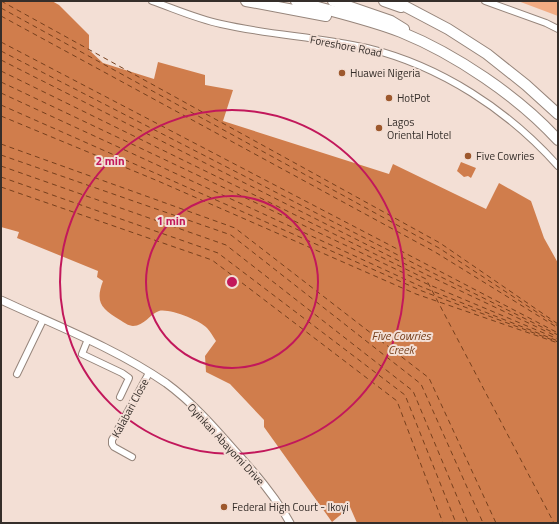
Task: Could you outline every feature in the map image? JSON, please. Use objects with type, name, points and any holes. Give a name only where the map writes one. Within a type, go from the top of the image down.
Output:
[{"type":"highway","points":[[246,1],[382,26]]},
{"type":"highway","points":[[296,1],[382,26],[441,51]]},
{"type":"highway","points":[[334,1],[391,21],[468,67],[518,104],[558,140]]},
{"type":"highway","points":[[384,1],[427,17]]},
{"type":"highway","points":[[395,1],[427,17],[487,54],[532,90],[558,114]]},
{"type":"highway","points":[[406,1],[427,17]]},
{"type":"street","name":"Foreshore Road","points":[[152,1],[189,15],[221,24],[368,48],[414,64],[455,83],[489,104],[524,132],[558,166]]},
{"type":"street","points":[[485,1],[546,23],[558,29]]},
{"type":"street","name":"Oyinkan Abayomi Drive","points":[[1,300],[107,348],[166,384],[182,397],[217,431],[266,486],[290,523]]},
{"type":"street","points":[[17,374],[43,320]]},
{"type":"street","points":[[88,339],[82,354],[129,378],[120,397]]},
{"type":"street","name":"Kalabari Close","points":[[132,457],[114,447],[112,440],[149,373]]},
{"type":"shaded area","points":[[518,1],[558,1],[558,16]]},
{"type":"water","name":"Five Cowries Creek","points":[[1,1],[52,1],[59,5],[89,35],[89,50],[103,63],[154,79],[158,62],[205,75],[205,85],[233,90],[223,121],[389,174],[393,164],[486,209],[499,183],[531,201],[544,238],[558,263],[558,523],[357,523],[350,507],[332,522],[264,427],[264,420],[230,384],[206,372],[205,356],[216,341],[204,325],[170,311],[159,311],[144,322],[137,325],[131,326],[126,324],[108,312],[101,304],[100,294],[103,281],[97,277],[98,271],[17,238],[19,232],[1,227]]},
{"type":"water","points":[[461,162],[476,168],[471,178],[468,176],[464,177],[457,171]]},
{"type":"ferry route","points":[[1,1],[440,243],[558,324]]},
{"type":"ferry route","points":[[1,8],[439,248],[558,326]]},
{"type":"ferry route","points":[[1,16],[435,252],[558,328]]},
{"type":"ferry route","points":[[1,42],[558,333]]},
{"type":"ferry route","points":[[1,51],[429,271],[558,335]]},
{"type":"ferry route","points":[[1,60],[427,275],[558,337]]},
{"type":"ferry route","points":[[1,71],[426,279],[554,523]]},
{"type":"ferry route","points":[[1,82],[425,283],[558,339]]},
{"type":"ferry route","points":[[1,93],[422,287],[558,341]]},
{"type":"ferry route","points":[[1,105],[422,291],[558,342]]},
{"type":"ferry route","points":[[1,116],[158,181],[416,294],[558,343]]},
{"type":"ferry route","points":[[1,144],[235,228],[429,378],[496,523]]},
{"type":"ferry route","points":[[1,155],[231,235],[421,384],[483,523]]},
{"type":"ferry route","points":[[1,166],[226,245],[413,391],[468,523]]},
{"type":"ferry route","points":[[1,177],[218,253],[405,395],[456,523]]},
{"type":"ferry route","points":[[1,187],[212,260],[397,401],[443,523]]},
{"type":"place","name":"Huawei Nigeria","points":[[342,73]]},
{"type":"place","name":"HotPot","points":[[389,98]]},
{"type":"place","name":"Lagos Oriental Hotel","points":[[379,128]]},
{"type":"place","name":"Five Cowries","points":[[468,156]]},
{"type":"place","name":"Federal High Court - Ikoyi","points":[[224,507]]}]
